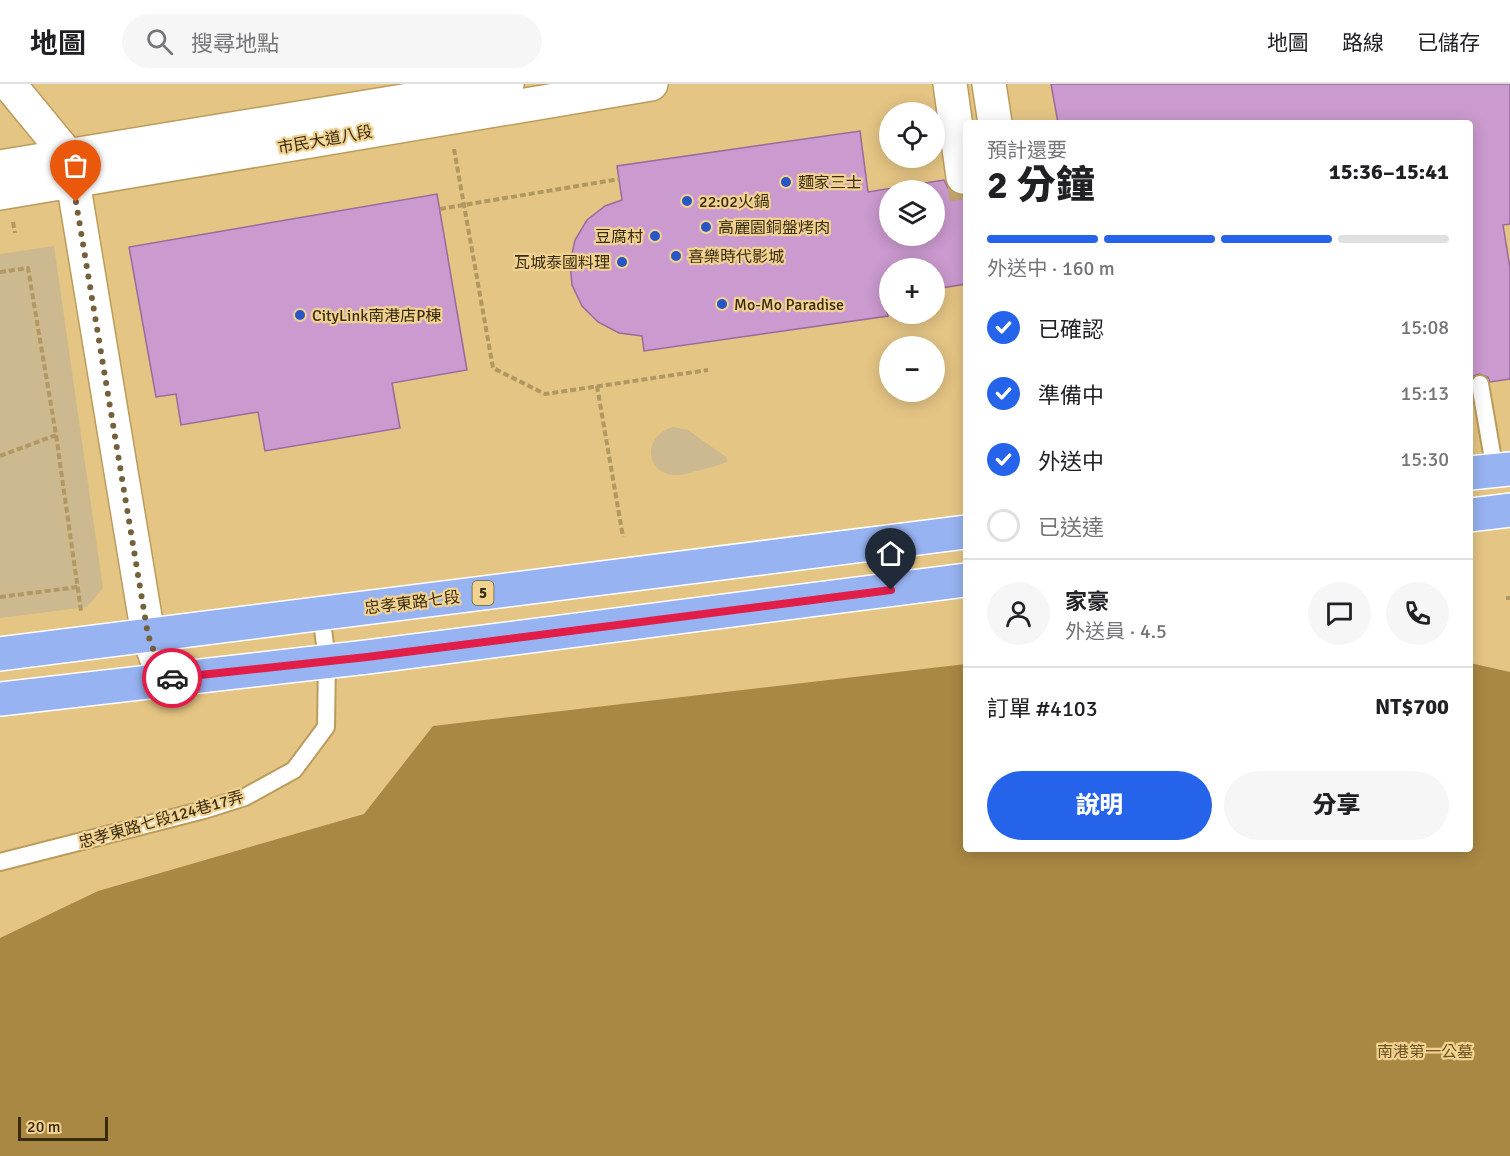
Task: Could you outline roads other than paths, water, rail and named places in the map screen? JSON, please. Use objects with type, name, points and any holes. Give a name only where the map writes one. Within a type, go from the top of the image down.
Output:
[{"type":"main road","points":[[1473,515],[1510,510]]},
{"type":"main road","name":"忠孝東路七段","points":[[0,654],[963,531]]},
{"type":"main road","points":[[0,699],[367,657],[963,580]]},
{"type":"street","points":[[9,84],[71,169],[148,635],[164,679]]},
{"type":"street","name":"市民大道八段","points":[[0,193],[71,169],[507,84]]},
{"type":"street","name":"市民大道八段","points":[[0,167],[71,169],[651,84]]},
{"type":"street","points":[[950,84],[963,177]]},
{"type":"street","points":[[989,84],[995,120]]},
{"type":"lane","points":[[1480,384],[1492,471]]},
{"type":"lane","name":"忠孝東路七段124巷17弄","points":[[0,862],[204,810],[245,796],[294,770],[326,727],[327,660],[321,614]]},
{"type":"place","name":"麵家三士","points":[[786,182]]},
{"type":"place","name":"22:02火鍋","points":[[687,201]]},
{"type":"place","name":"高麗園銅盤烤肉","points":[[706,227]]},
{"type":"place","name":"豆腐村","points":[[655,236]]},
{"type":"place","name":"喜樂時代影城","points":[[676,256]]},
{"type":"place","name":"瓦城泰國料理","points":[[622,262]]},
{"type":"place","name":"Mo-Mo Paradise","points":[[722,304]]},
{"type":"place","name":"CityLink南港店P棟","points":[[300,315]]},
{"type":"park label","name":"南港第一公墓","points":[[1425,1051]]}]
